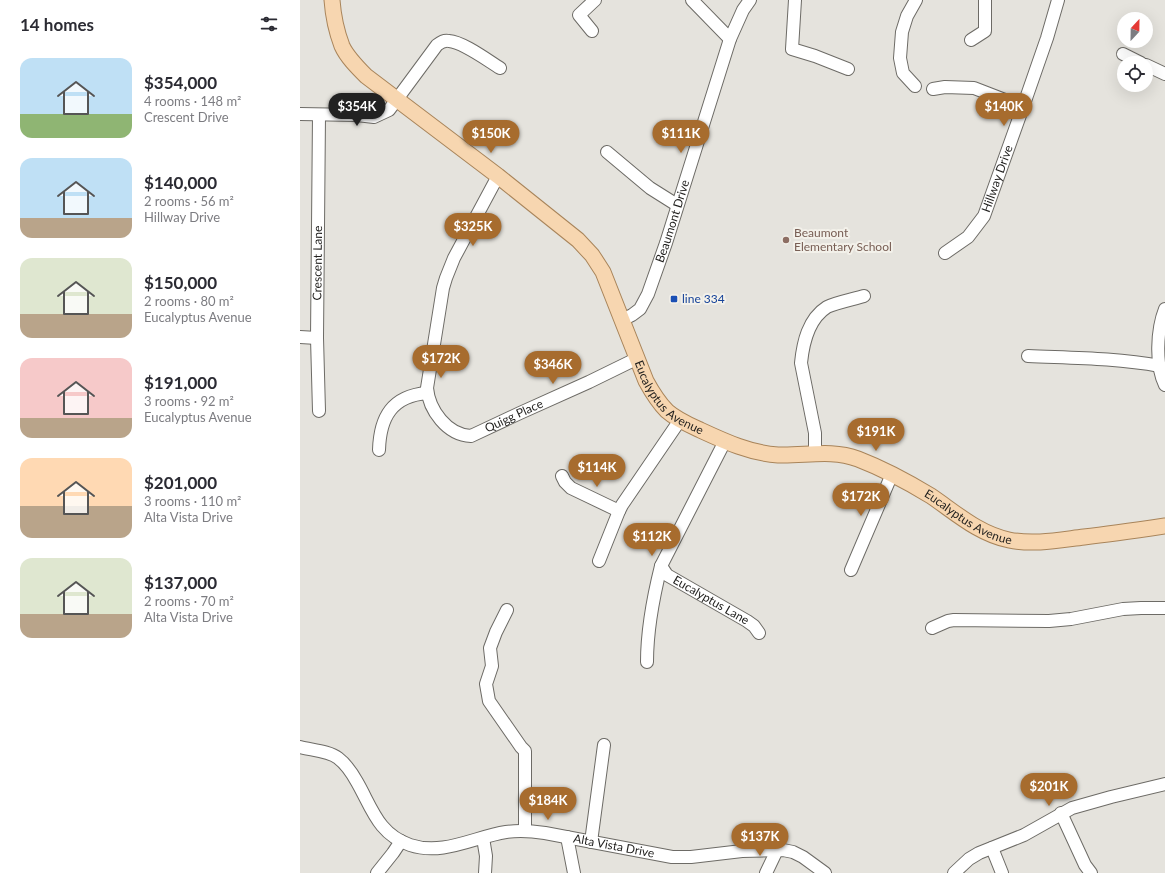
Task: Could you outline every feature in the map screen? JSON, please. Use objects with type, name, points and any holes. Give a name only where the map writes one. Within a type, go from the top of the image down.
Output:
[{"type":"main road","name":"Eucalyptus Avenue","points":[[332,0],[333,11],[343,47],[355,65],[366,76],[452,143],[498,176],[578,240],[592,255],[603,272],[652,394],[667,412],[680,420],[725,441],[752,451],[780,455],[816,453],[838,454],[853,457],[892,474],[931,497],[970,524],[992,535],[1008,540],[1020,542],[1047,542],[1165,526]]},
{"type":"street","points":[[592,31],[578,15],[595,0]]},
{"type":"street","points":[[692,0],[730,39]]},
{"type":"street","name":"Beaumont Drive","points":[[622,320],[640,309],[648,294],[730,39],[743,10],[750,0]]},
{"type":"street","points":[[795,0],[792,49],[848,69]]},
{"type":"street","points":[[915,86],[903,73],[900,58],[902,32],[907,16],[916,0]]},
{"type":"street","points":[[971,40],[985,31],[985,0]]},
{"type":"street","name":"Hillway Drive","points":[[946,253],[968,237],[984,216],[1047,38],[1058,0]]},
{"type":"street","points":[[300,114],[357,115],[374,117],[389,110],[398,100],[437,45],[443,41],[456,43],[500,68]]},
{"type":"street","points":[[1124,54],[1128,56]]},
{"type":"street","points":[[1153,68],[1165,74]]},
{"type":"street","points":[[933,89],[945,87],[974,88],[1023,107]]},
{"type":"street","name":"Crescent Lane","points":[[319,411],[317,338],[320,115]]},
{"type":"street","points":[[607,152],[650,188],[677,205]]},
{"type":"street","points":[[379,450],[380,434],[383,422],[390,410],[411,396],[428,393],[427,388],[443,288],[454,258],[498,176]]},
{"type":"street","points":[[816,453],[815,433],[801,363],[807,333],[815,319],[828,307],[864,296]]},
{"type":"street","points":[[1165,309],[1160,326],[1159,340],[1160,366],[1162,380],[1165,385]]},
{"type":"street","points":[[300,337],[317,338]]},
{"type":"street","points":[[1028,356],[1107,359],[1160,366]]},
{"type":"street","name":"Quigg Place","points":[[428,393],[435,412],[442,422],[458,434],[463,436],[471,436],[638,358]]},
{"type":"street","points":[[599,561],[619,511],[680,420]]},
{"type":"street","points":[[647,662],[647,645],[651,613],[661,566],[725,441]]},
{"type":"street","points":[[852,570],[892,474]]},
{"type":"street","points":[[562,476],[571,488],[619,511]]},
{"type":"street","name":"Eucalyptus Lane","points":[[661,566],[667,575],[747,621],[754,626],[759,633]]},
{"type":"street","points":[[932,628],[954,620],[1049,621],[1071,619],[1123,609],[1165,608]]},
{"type":"street","points":[[507,610],[490,648],[492,666],[486,684],[489,701],[521,747],[525,750],[525,831]]},
{"type":"street","points":[[591,842],[604,745]]},
{"type":"street","name":"Alta Vista Drive","points":[[300,747],[327,753],[340,759],[352,774],[380,824],[395,838],[410,845],[430,849],[453,846],[505,832],[525,831],[545,833],[677,857],[691,857],[742,851],[788,851],[807,860],[825,873]]},
{"type":"street","points":[[954,873],[978,853],[1036,828],[1072,808],[1096,800],[1165,784]]},
{"type":"street","points":[[1061,813],[1085,865],[1091,873]]},
{"type":"street","points":[[567,837],[574,873]]},
{"type":"street","points":[[483,838],[486,856],[485,873]]},
{"type":"street","points":[[377,873],[401,841]]},
{"type":"street","points":[[992,848],[1002,873]]},
{"type":"street","points":[[766,873],[777,850]]},
{"type":"place","name":"Beaumont Elementary School","points":[[786,240]]},
{"type":"place","name":"line 334","points":[[674,299]]}]
